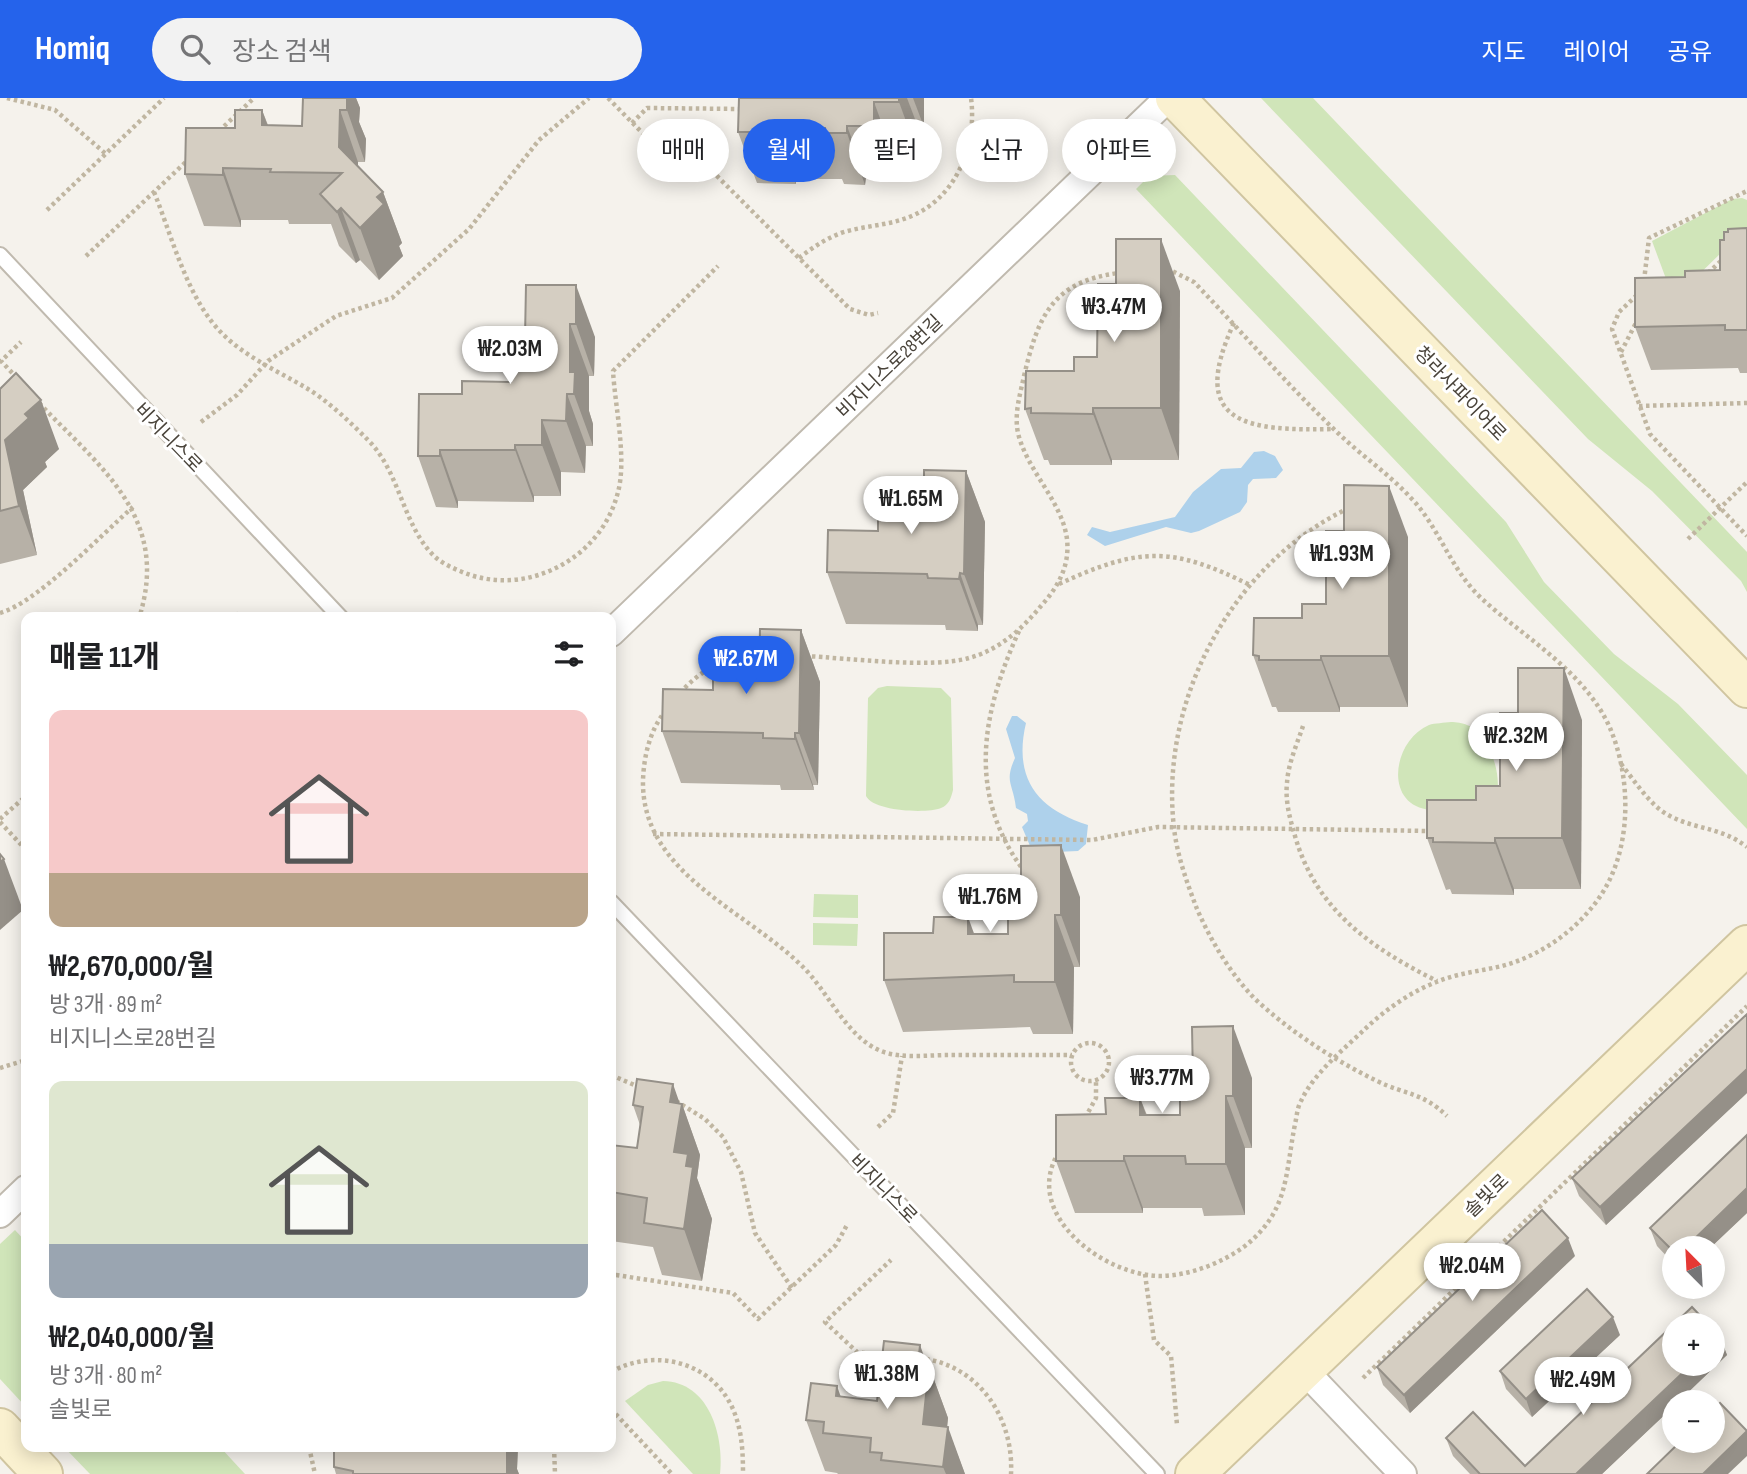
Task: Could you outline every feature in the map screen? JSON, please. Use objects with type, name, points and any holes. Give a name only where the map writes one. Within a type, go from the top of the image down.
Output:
[{"type":"street","name":"비지니스로28번길","points":[[616,628],[1168,98]]},
{"type":"street","name":"청라사파이어로","points":[[1175,98],[1747,688]]},
{"type":"street","name":"솔빛로","points":[[1195,1474],[1747,945]]},
{"type":"street","points":[[0,1214],[21,1194]]},
{"type":"street","points":[[1303,1369],[1403,1474]]},
{"type":"street","points":[[0,1428],[21,1450]]},
{"type":"street","points":[[22,1452],[43,1474]]},
{"type":"lane","name":"비지니스로","points":[[0,255],[335,612]]},
{"type":"lane","name":"비지니스로","points":[[616,907],[1157,1474]]},
{"type":"path","points":[[8,98],[55,110],[106,154]]},
{"type":"path","points":[[47,210],[164,98]]},
{"type":"path","points":[[214,135],[254,98]]},
{"type":"path","points":[[201,422],[237,395],[264,365],[335,316],[392,298],[469,229],[539,140],[589,98]]},
{"type":"path","points":[[608,98],[666,157],[701,160],[850,309],[869,315],[878,313]]},
{"type":"path","points":[[799,258],[840,234],[901,220],[928,206],[952,181],[968,152],[974,116],[971,98]]},
{"type":"path","points":[[632,123],[647,108],[756,108]]},
{"type":"path","points":[[86,256],[194,154]]},
{"type":"path","points":[[1747,191],[1649,238],[1649,254],[1642,287],[1619,312],[1612,329],[1650,434],[1747,536]]},
{"type":"path","points":[[154,192],[195,292],[208,315],[226,336],[264,365],[315,394],[370,442],[385,461],[415,529],[433,556],[447,565],[482,579],[502,583],[542,576],[575,556],[590,543],[613,510],[620,474],[613,371],[718,266]]},
{"type":"path","points":[[1704,278],[1729,255]]},
{"type":"path","points":[[1063,1147],[1048,1175],[1058,1218],[1071,1234],[1108,1263],[1145,1274],[1184,1273],[1237,1252],[1261,1233],[1275,1214],[1285,1190],[1298,1105],[1335,1058],[1389,1008],[1438,981],[1525,959],[1561,937],[1599,899],[1619,856],[1624,829],[1619,762],[1609,727],[1596,703],[1545,651],[1479,596],[1449,558],[1422,511],[1335,429],[1194,282],[1179,273],[1160,268]]},
{"type":"path","points":[[799,655],[946,662],[970,658],[996,647],[1019,631],[1059,584],[1067,561],[1067,538],[1059,517],[1029,462],[1018,433],[1017,407],[1035,332],[1043,314],[1079,284],[1097,275],[1122,272]]},
{"type":"path","points":[[1621,353],[1635,320],[1646,310]]},
{"type":"path","points":[[1234,323],[1221,352],[1215,377],[1218,393],[1231,414],[1237,420],[1263,427],[1335,429]]},
{"type":"path","points":[[19,380],[1,361],[21,342]]},
{"type":"path","points":[[36,399],[117,485],[133,507],[148,555],[148,578],[140,612]]},
{"type":"path","points":[[1639,406],[1747,403]]},
{"type":"path","points":[[1688,539],[1747,482]]},
{"type":"path","points":[[1387,491],[1397,486]]},
{"type":"path","points":[[1355,505],[1283,550],[1250,585],[1203,656],[1192,684],[1177,745],[1174,827],[1190,891],[1203,922],[1232,971],[1254,997],[1277,1017],[1335,1058],[1378,1082],[1429,1100],[1447,1116]]},
{"type":"path","points":[[0,612],[21,603],[133,507]]},
{"type":"path","points":[[1059,584],[1106,563],[1130,556],[1155,555],[1201,562],[1250,585]]},
{"type":"path","points":[[1019,631],[993,695],[985,756],[987,782],[1003,839],[1030,878]]},
{"type":"path","points":[[675,699],[697,674],[717,664],[739,657],[773,654]]},
{"type":"path","points":[[668,707],[649,740],[643,797],[653,834],[691,879],[767,935],[806,969],[869,1046],[902,1056],[1072,1055],[1086,1044],[1103,1048],[1108,1066],[1096,1079],[1096,1098],[1078,1128]]},
{"type":"path","points":[[1303,726],[1287,782],[1292,828],[1306,867],[1335,912],[1358,934],[1383,952],[1438,981]]},
{"type":"path","points":[[1619,762],[1660,810],[1672,817],[1729,834],[1747,847]]},
{"type":"path","points":[[21,801],[0,820],[21,844]]},
{"type":"path","points":[[653,834],[1092,840],[1145,829],[1174,827],[1431,831]]},
{"type":"path","points":[[1363,1378],[1747,1006]]},
{"type":"path","points":[[1072,1055],[1071,1067],[1079,1077],[1096,1079]]},
{"type":"path","points":[[878,1127],[893,1113],[902,1056]]},
{"type":"path","points":[[0,1068],[21,1062]]},
{"type":"path","points":[[616,1076],[649,1091]]},
{"type":"path","points":[[672,1099],[705,1119],[723,1137],[741,1172],[755,1233],[792,1288]]},
{"type":"path","points":[[616,1275],[733,1293],[758,1319],[836,1245],[847,1225]]},
{"type":"path","points":[[889,1356],[857,1352],[825,1322],[891,1260]]},
{"type":"path","points":[[1145,1274],[1154,1340],[1171,1356],[1177,1424]]},
{"type":"path","points":[[910,1356],[956,1367],[973,1378],[987,1393],[1007,1437],[1012,1474]]},
{"type":"path","points":[[616,1370],[632,1363],[670,1360],[706,1375],[721,1388],[739,1426],[743,1474]]},
{"type":"path","points":[[616,1414],[672,1474]]},
{"type":"path","points":[[310,1452],[315,1474]]},
{"type":"path","points":[[554,1452],[555,1474]]},
{"type":"green space","points":[[1261,98],[1313,98],[1747,552],[1747,592],[1741,581],[1652,491],[1588,439]]},
{"type":"green space","points":[[1176,176],[1506,522],[1544,582],[1614,654],[1678,704],[1747,775],[1747,829],[1136,189],[1143,182],[1176,182]]},
{"type":"green space","points":[[1732,199],[1747,200],[1747,238],[1724,250],[1683,290],[1672,295],[1652,241]]},
{"type":"green space","points":[[878,688],[941,688],[951,698],[953,790],[944,807],[924,811],[900,810],[879,805],[866,796],[868,698]]},
{"type":"green space","points":[[1451,722],[1464,724],[1475,730],[1488,747],[1498,779],[1496,798],[1438,810],[1416,806],[1405,797],[1400,786],[1398,772],[1401,758],[1416,733],[1429,725]]},
{"type":"green space","points":[[814,894],[858,895],[858,918],[813,917]]},
{"type":"green space","points":[[813,923],[858,924],[857,946],[813,945]]},
{"type":"green space","points":[[15,1230],[21,1237],[21,1402],[0,1379],[0,1244]]},
{"type":"green space","points":[[663,1381],[692,1390],[710,1413],[719,1443],[720,1474],[693,1474],[625,1401],[648,1385]]},
{"type":"green space","points":[[69,1452],[225,1452],[245,1474],[90,1474]]},
{"type":"water","points":[[1264,451],[1275,456],[1283,470],[1276,478],[1253,479],[1248,485],[1247,502],[1240,512],[1199,531],[1191,533],[1166,527],[1105,546],[1087,535],[1092,527],[1110,532],[1175,517],[1193,492],[1221,469],[1241,468],[1254,452]]},
{"type":"water","points":[[1012,716],[1017,716],[1026,723],[1023,760],[1033,789],[1055,810],[1088,825],[1086,844],[1078,851],[1033,853],[1022,827],[1028,821],[1027,814],[1016,808],[1010,783],[1010,772],[1015,758],[1006,729]]},
{"type":"building","points":[[303,98],[347,98],[347,110],[340,110],[339,147],[383,192],[377,197],[384,204],[360,228],[341,208],[337,212],[320,194],[342,173],[223,168],[223,175],[185,174],[186,128],[235,128],[235,110],[262,110],[262,125],[302,126]]},
{"type":"building","points":[[739,98],[899,98],[899,102],[874,102],[874,119],[849,119],[847,133],[835,133],[835,119],[743,119],[743,132],[738,132]]},
{"type":"building","points":[[1747,228],[1747,330],[1725,330],[1725,325],[1635,327],[1635,278],[1685,277],[1685,271],[1720,270],[1720,240],[1724,240],[1724,232],[1728,232],[1728,229]]},
{"type":"building","points":[[1116,239],[1161,239],[1161,408],[1093,408],[1093,414],[1031,413],[1031,408],[1025,409],[1026,371],[1074,371],[1074,357],[1097,357],[1098,284],[1116,284]]},
{"type":"building","points":[[526,285],[576,285],[576,324],[570,324],[570,372],[575,372],[574,394],[567,394],[566,421],[542,420],[542,445],[515,445],[515,450],[440,450],[440,456],[418,456],[419,394],[462,394],[462,381],[511,382],[511,337],[525,337]]},
{"type":"building","points":[[16,373],[41,400],[25,414],[29,418],[5,440],[19,506],[0,511],[0,389]]},
{"type":"building","points":[[924,470],[966,471],[964,574],[960,573],[959,579],[928,578],[927,574],[827,572],[828,530],[878,531],[878,518],[924,519]]},
{"type":"building","points":[[1344,485],[1389,486],[1389,656],[1259,660],[1259,656],[1253,655],[1254,618],[1302,618],[1302,604],[1326,604],[1326,531],[1344,531]]},
{"type":"building","points":[[760,629],[801,630],[799,733],[795,733],[795,739],[763,738],[763,733],[662,731],[663,689],[713,690],[713,677],[759,678]]},
{"type":"building","points":[[1518,668],[1564,668],[1562,838],[1495,838],[1495,843],[1433,842],[1433,838],[1427,838],[1427,800],[1476,800],[1476,786],[1500,786],[1500,713],[1518,713]]},
{"type":"building","points":[[1061,845],[1061,915],[1055,915],[1055,982],[1014,982],[1014,975],[884,980],[884,933],[933,933],[934,917],[968,917],[968,934],[1008,934],[1008,898],[1021,898],[1021,846]]},
{"type":"building","points":[[1747,1014],[1747,1069],[1600,1207],[1572,1178]]},
{"type":"building","points":[[1233,1026],[1233,1096],[1226,1096],[1226,1164],[1186,1164],[1185,1156],[1124,1156],[1124,1161],[1056,1161],[1056,1115],[1106,1114],[1105,1098],[1140,1098],[1140,1115],[1180,1115],[1180,1079],[1193,1079],[1192,1027]]},
{"type":"building","points":[[637,1079],[673,1084],[670,1102],[682,1104],[674,1152],[688,1154],[686,1166],[693,1167],[684,1229],[644,1223],[647,1198],[616,1193],[616,1146],[637,1148],[643,1107],[633,1105]]},
{"type":"building","points":[[1747,1135],[1747,1188],[1697,1236],[1662,1236],[1662,1240],[1650,1228]]},
{"type":"building","points":[[1542,1210],[1568,1238],[1404,1395],[1377,1367]]},
{"type":"building","points":[[1587,1289],[1613,1317],[1526,1399],[1500,1371]]},
{"type":"building","points":[[1692,1307],[1698,1313],[1686,1313]]},
{"type":"building","points":[[1662,1336],[1662,1376],[1679,1376],[1576,1474],[1480,1474],[1446,1438],[1473,1412],[1525,1466]]},
{"type":"building","points":[[884,1341],[920,1345],[918,1365],[929,1366],[923,1424],[948,1427],[943,1467],[881,1460],[882,1453],[870,1452],[871,1438],[823,1433],[824,1422],[806,1420],[811,1383],[837,1386],[836,1396],[877,1401]]},
{"type":"building","points":[[1725,1408],[1747,1431],[1725,1452]]},
{"type":"building","points":[[334,1452],[507,1452],[507,1474],[353,1474],[353,1471],[334,1467]]},
{"type":"building","points":[[1669,1453],[1724,1453],[1703,1474],[1647,1474]]}]
